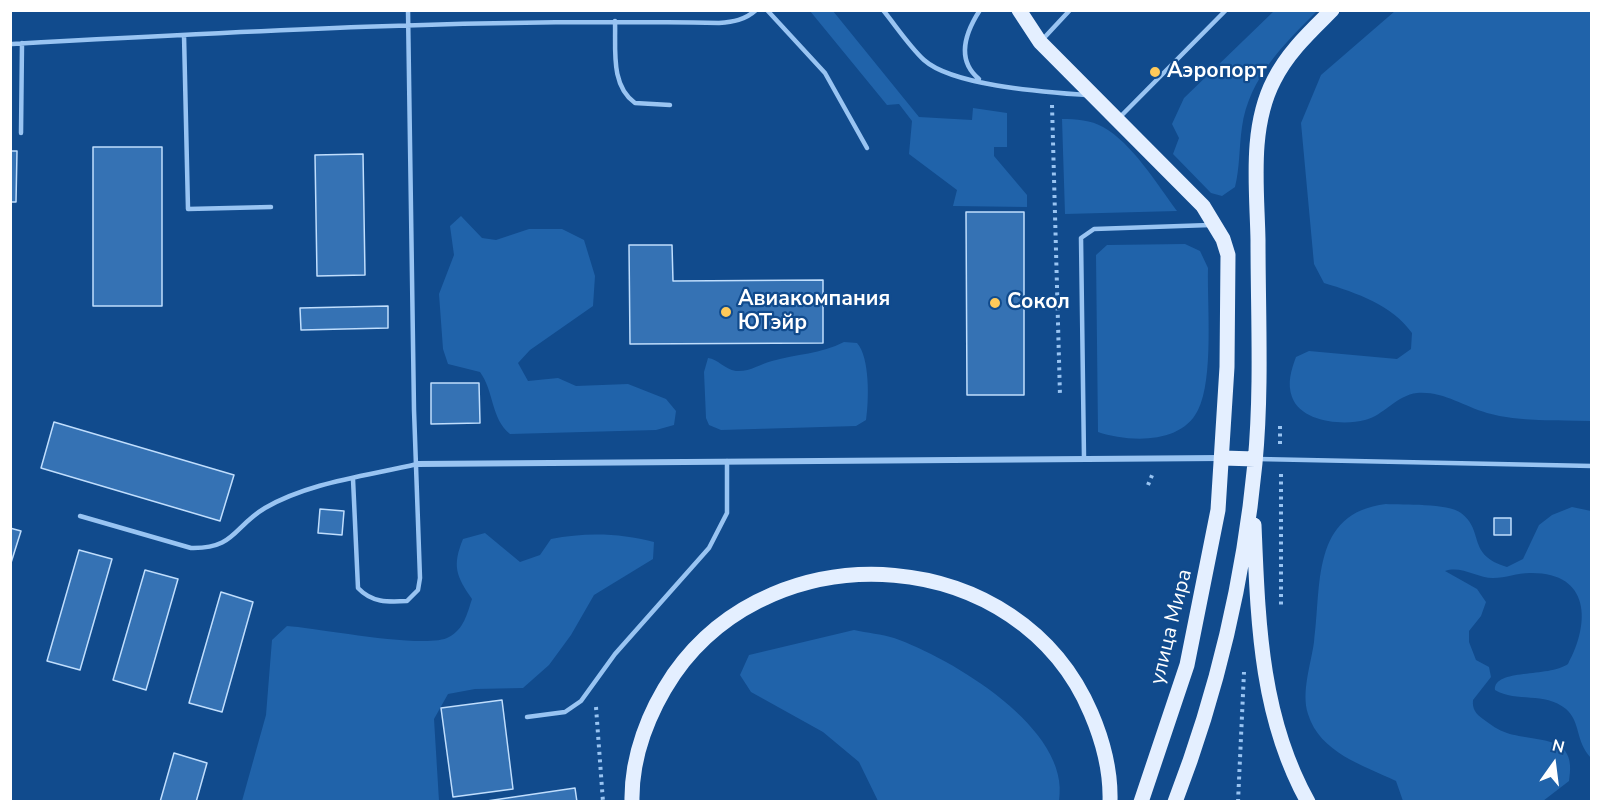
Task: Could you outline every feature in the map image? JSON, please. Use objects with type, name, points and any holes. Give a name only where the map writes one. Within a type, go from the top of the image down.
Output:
[{"type":"main road","name":"улица Мира","points":[[1019,10],[1040,42],[1181,181],[1216,225],[1227,255],[1229,276],[1223,458],[1210,556],[1187,665],[1142,801]]},
{"type":"main road","points":[[1175,801],[1218,673],[1239,571],[1252,491],[1258,367],[1258,133],[1263,108],[1274,81],[1290,53],[1332,10]]},
{"type":"main road","points":[[1223,458],[1255,459]]},
{"type":"main road","points":[[1252,491],[1258,613],[1265,678],[1283,743],[1308,801]]},
{"type":"main road","points":[[632,801],[636,761],[643,734],[665,687],[698,644],[720,624],[757,600],[823,577],[854,574],[884,574],[936,583],[976,598],[1016,622],[1039,640],[1073,678],[1085,700],[1104,749],[1110,801]]},
{"type":"street","points":[[417,464],[1223,458]]},
{"type":"lane","points":[[353,479],[358,588],[365,596],[377,601],[407,601],[418,590],[420,578],[414,410],[408,10]]},
{"type":"lane","points":[[10,44],[408,23],[734,22],[750,16],[756,10]]},
{"type":"lane","points":[[767,10],[806,49],[825,73],[867,148]]},
{"type":"lane","points":[[882,10],[925,60],[949,73],[982,82],[1094,96]]},
{"type":"lane","points":[[980,10],[967,34],[964,60],[970,71],[982,82]]},
{"type":"lane","points":[[1040,42],[1070,10]]},
{"type":"lane","points":[[1118,119],[1226,10]]},
{"type":"lane","points":[[615,21],[617,77],[620,88],[635,103],[670,105]]},
{"type":"lane","points":[[184,35],[188,208],[272,207]]},
{"type":"lane","points":[[21,133],[22,43]]},
{"type":"lane","points":[[1084,458],[1081,238],[1094,229],[1216,225]]},
{"type":"lane","points":[[1255,459],[1592,466]]},
{"type":"lane","points":[[527,717],[565,712],[581,701],[615,654],[715,538],[726,513],[727,461]]},
{"type":"lane","points":[[80,516],[191,548],[210,549],[228,542],[250,519],[289,496],[417,464]]},
{"type":"path","points":[[1051,92],[1060,396]]},
{"type":"path","points":[[594,685],[603,801]]},
{"type":"shaded area","points":[[810,11],[833,11],[919,117],[972,120],[973,108],[1007,113],[1007,147],[994,147],[994,156],[1027,195],[1027,207],[953,206],[957,190],[909,154],[912,121],[899,104],[887,105]]},
{"type":"shaded area","points":[[1274,11],[1317,11],[1281,49],[1260,77],[1252,93],[1242,127],[1235,187],[1222,196],[1211,193],[1173,154],[1179,138],[1172,124],[1184,98]]},
{"type":"shaded area","points":[[1395,11],[1591,11],[1591,421],[1512,418],[1487,413],[1436,394],[1417,393],[1403,398],[1372,418],[1356,422],[1335,422],[1313,417],[1304,412],[1292,397],[1290,377],[1296,357],[1309,351],[1397,359],[1411,349],[1412,333],[1404,323],[1373,301],[1324,283],[1314,264],[1301,123],[1321,75]]},
{"type":"shaded area","points":[[1062,119],[1094,123],[1114,134],[1134,153],[1177,211],[1065,214]]},
{"type":"shaded area","points":[[461,216],[482,238],[496,240],[529,229],[562,229],[584,240],[595,276],[593,306],[530,350],[518,363],[528,381],[558,378],[576,386],[628,384],[666,399],[676,411],[674,425],[656,430],[510,434],[499,421],[480,372],[448,364],[443,349],[439,294],[454,255],[450,226]]},
{"type":"shaded area","points":[[1185,244],[1200,251],[1208,268],[1208,361],[1203,396],[1198,410],[1179,430],[1167,435],[1138,439],[1098,432],[1096,255],[1107,245]]},
{"type":"shaded area","points":[[844,342],[857,343],[864,358],[868,391],[866,420],[856,426],[721,430],[709,425],[706,418],[704,372],[708,358],[732,370],[741,371],[768,362],[826,349]]},
{"type":"shaded area","points":[[1386,504],[1436,506],[1461,513],[1473,527],[1486,556],[1507,567],[1523,559],[1539,525],[1552,515],[1572,507],[1591,511],[1591,758],[1582,745],[1571,714],[1566,709],[1549,700],[1512,696],[1495,690],[1497,683],[1503,679],[1548,671],[1568,664],[1580,632],[1582,616],[1580,602],[1574,590],[1564,581],[1550,575],[1525,573],[1493,578],[1457,570],[1445,571],[1477,589],[1486,602],[1481,616],[1469,631],[1469,642],[1476,660],[1489,667],[1491,677],[1473,700],[1475,711],[1483,719],[1507,733],[1553,743],[1562,747],[1567,755],[1570,766],[1569,781],[1543,801],[1403,801],[1396,781],[1344,756],[1322,739],[1314,727],[1306,705],[1306,687],[1314,642],[1324,555],[1332,537],[1344,521],[1361,510]]},
{"type":"shaded area","points":[[485,533],[520,562],[540,555],[551,539],[590,534],[616,535],[654,542],[653,559],[594,595],[571,635],[549,665],[523,688],[475,689],[448,694],[434,719],[439,801],[242,801],[266,715],[272,640],[287,626],[396,640],[437,640],[449,637],[462,625],[472,599],[462,584],[457,570],[463,539]]},
{"type":"shaded area","points":[[854,630],[889,637],[918,648],[975,679],[1003,700],[1028,723],[1047,748],[1058,774],[1059,801],[878,801],[859,762],[823,732],[751,692],[740,675],[749,655]]},
{"type":"building","points":[[93,147],[162,147],[162,306],[93,306]]},
{"type":"building","points":[[10,151],[17,151],[16,202],[10,202]]},
{"type":"building","points":[[363,154],[365,275],[317,276],[315,155]]},
{"type":"building","name":"Сокол","points":[[966,212],[1024,212],[1024,395],[967,395]]},
{"type":"building","name":"Авиакомпания ЮТэйр","points":[[629,245],[672,245],[673,281],[823,280],[823,343],[630,344]]},
{"type":"building","points":[[388,306],[388,328],[301,330],[300,308]]},
{"type":"building","points":[[431,383],[479,383],[480,423],[431,424]]},
{"type":"building","points":[[54,422],[234,475],[220,521],[41,468]]},
{"type":"building","points":[[320,509],[344,511],[342,535],[318,533]]},
{"type":"building","points":[[1494,518],[1511,518],[1511,535],[1494,535]]},
{"type":"building","points":[[10,528],[21,531],[10,566]]},
{"type":"building","points":[[79,550],[112,559],[80,670],[47,661]]},
{"type":"building","points":[[145,570],[178,579],[146,690],[113,680]]},
{"type":"building","points":[[221,592],[253,602],[222,712],[189,703]]},
{"type":"building","points":[[502,700],[513,789],[453,797],[441,708]]},
{"type":"building","points":[[174,753],[207,763],[196,802],[160,802]]},
{"type":"building","points":[[575,788],[577,802],[480,802]]},
{"type":"place","name":"Аэропорт","points":[[1155,72]]},
{"type":"place","name":"Сокол","points":[[995,303]]},
{"type":"place","name":"Авиакомпания ЮТэйр","points":[[726,312]]}]
